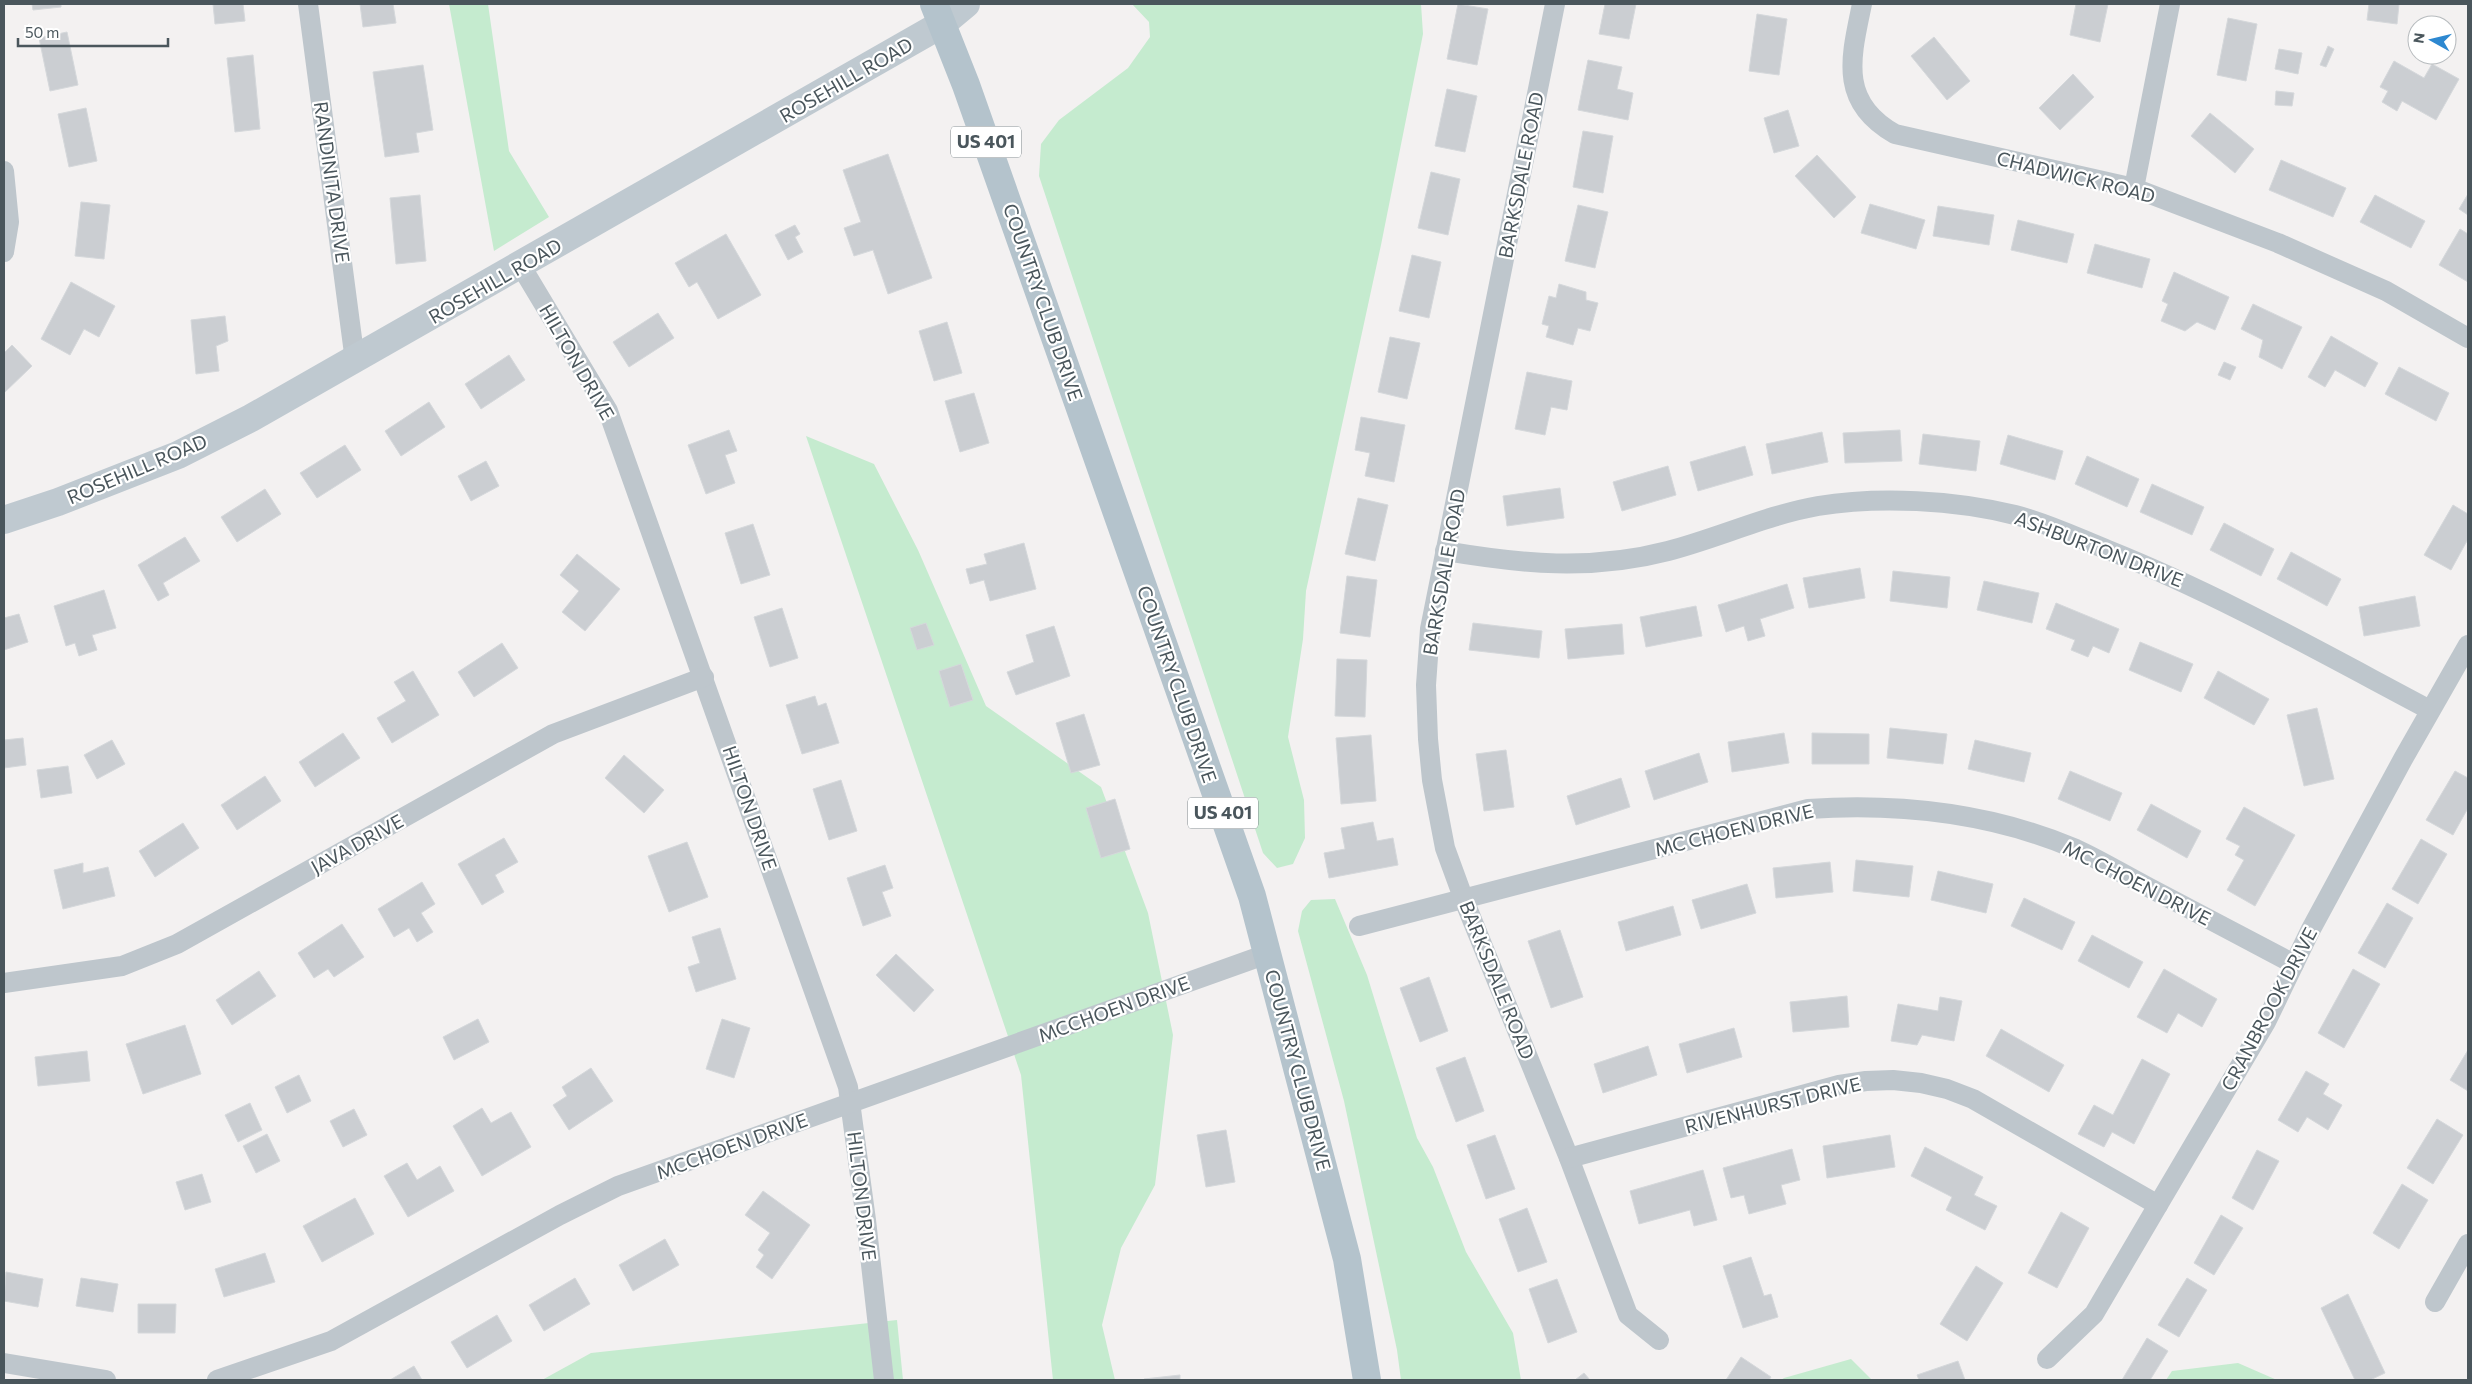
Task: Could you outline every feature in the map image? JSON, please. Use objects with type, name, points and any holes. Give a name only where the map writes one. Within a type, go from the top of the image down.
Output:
[{"type":"main road","name":"ROSEHILL ROAD","points":[[4,520],[76,496],[178,455],[251,418],[521,266],[938,14],[966,4]]},
{"type":"main road","name":"COUNTRY CLUB DRIVE","points":[[938,14],[966,85],[1252,896],[1347,1259],[1367,1380]]},
{"type":"street","name":"RANDINITA DRIVE","points":[[308,4],[355,360]]},
{"type":"street","name":"BARKSDALE ROAD","points":[[1555,4],[1430,629],[1426,685],[1428,739],[1432,780],[1445,848],[1464,900],[1569,1158],[1628,1314],[1659,1340]]},
{"type":"street","name":"CHADWICK ROAD","points":[[1862,4],[1851,56],[1853,83],[1864,108],[1883,127],[1908,138],[2134,188],[2278,243],[2386,292],[2468,338]]},
{"type":"street","points":[[2134,188],[2170,4]]},
{"type":"street","points":[[4,171],[10,222],[4,252]]},
{"type":"street","name":"HILTON DRIVE","points":[[521,266],[608,411],[848,1087],[884,1380]]},
{"type":"street","name":"ASHBURTON DRIVE","points":[[1445,551],[1511,562],[1552,565],[1593,563],[1664,552],[1817,506],[1899,502],[1981,509],[2015,515],[2046,525],[2160,570],[2207,592],[2430,710]]},
{"type":"street","name":"CRANBROOK DRIVE","points":[[2047,1359],[2094,1314],[2266,1022],[2294,964],[2402,759],[2468,645]]},
{"type":"street","name":"JAVA DRIVE","points":[[4,983],[122,966],[149,957],[177,944],[553,734],[704,677]]},
{"type":"street","name":"MC CHOEN DRIVE","points":[[1359,926],[1464,900],[1808,808],[1848,806],[1890,807],[1971,818],[2024,831],[2076,849],[2294,964]]},
{"type":"street","name":"MCCHOEN DRIVE","points":[[217,1380],[331,1341],[560,1215],[618,1186],[1267,954]]},
{"type":"street","name":"RIVENHURST DRIVE","points":[[1569,1158],[1839,1085],[1893,1080],[1921,1083],[1947,1089],[1973,1099],[2158,1205]]},
{"type":"street","points":[[2435,1302],[2468,1244]]},
{"type":"street","points":[[14,1370],[106,1380]]},
{"type":"green space","points":[[449,4],[488,4],[509,151],[549,217],[494,251]]},
{"type":"green space","points":[[1132,4],[1421,4],[1423,34],[1381,245],[1306,591],[1303,639],[1288,737],[1304,800],[1305,838],[1293,864],[1277,868],[1263,853],[1039,176],[1041,144],[1059,120],[1128,68],[1150,37],[1149,22]]},
{"type":"green space","points":[[806,436],[874,464],[918,550],[986,706],[1101,787],[1148,913],[1173,1035],[1155,1185],[1121,1248],[1102,1325],[1115,1380],[1053,1380],[1021,1075]]},
{"type":"green space","points":[[1335,899],[1367,975],[1417,1138],[1433,1167],[1466,1252],[1513,1333],[1521,1380],[1401,1380],[1397,1350],[1344,1101],[1298,931],[1302,911],[1311,900]]},
{"type":"green space","points":[[897,1320],[903,1380],[542,1380],[591,1353]]},
{"type":"green space","points":[[1851,1359],[1872,1380],[1781,1380],[1784,1378]]},
{"type":"green space","points":[[2238,1363],[2277,1380],[2166,1380],[2172,1371]]},
{"type":"building","points":[[32,4],[61,4],[61,7],[33,10]]},
{"type":"building","points":[[213,4],[243,4],[245,21],[215,24]]},
{"type":"building","points":[[360,4],[393,4],[396,23],[363,27]]},
{"type":"building","points":[[1458,4],[1488,9],[1477,65],[1447,59]]},
{"type":"building","points":[[1605,4],[1636,4],[1629,39],[1599,34]]},
{"type":"building","points":[[2076,4],[2108,4],[2100,42],[2070,35]]},
{"type":"building","points":[[2369,4],[2399,4],[2397,24],[2367,20]]},
{"type":"building","points":[[1757,14],[1787,19],[1779,75],[1749,71]]},
{"type":"building","points":[[2228,18],[2257,24],[2246,81],[2217,75]]},
{"type":"building","points":[[67,32],[78,85],[50,91],[39,38]]},
{"type":"building","points":[[1934,37],[1970,81],[1947,100],[1911,56]]},
{"type":"building","points":[[2328,46],[2334,49],[2326,67],[2320,65]]},
{"type":"building","points":[[2279,49],[2302,53],[2298,74],[2275,69]]},
{"type":"building","points":[[253,55],[260,129],[235,132],[227,58]]},
{"type":"building","points":[[1588,60],[1622,67],[1617,89],[1633,93],[1628,120],[1578,110]]},
{"type":"building","points":[[2394,61],[2424,78],[2431,65],[2434,65],[2459,79],[2436,120],[2402,101],[2397,111],[2382,102],[2388,91],[2380,87]]},
{"type":"building","points":[[423,65],[433,130],[416,133],[419,152],[385,157],[373,72]]},
{"type":"building","points":[[2073,74],[2094,97],[2060,130],[2039,108]]},
{"type":"building","points":[[1447,89],[1477,96],[1465,152],[1435,146]]},
{"type":"building","points":[[2276,91],[2294,93],[2292,106],[2275,105]]},
{"type":"building","points":[[86,108],[97,161],[69,167],[58,114]]},
{"type":"building","points":[[1788,110],[1799,146],[1774,153],[1764,118]]},
{"type":"building","points":[[2210,113],[2254,149],[2235,173],[2191,136]]},
{"type":"building","points":[[1583,131],[1613,136],[1603,193],[1573,187]]},
{"type":"building","points":[[888,154],[932,278],[888,294],[873,250],[854,256],[844,228],[861,222],[843,170]]},
{"type":"building","points":[[1817,155],[1856,197],[1834,218],[1795,176]]},
{"type":"building","points":[[2281,160],[2346,188],[2333,217],[2269,190]]},
{"type":"building","points":[[1431,172],[1460,179],[1448,235],[1418,228]]},
{"type":"building","points":[[2468,194],[2468,215],[2459,209]]},
{"type":"building","points":[[420,195],[426,261],[396,264],[390,198]]},
{"type":"building","points":[[2375,195],[2425,221],[2411,248],[2360,222]]},
{"type":"building","points":[[81,202],[110,205],[104,259],[75,256]]},
{"type":"building","points":[[1870,204],[1925,220],[1916,249],[1861,233]]},
{"type":"building","points":[[1578,205],[1608,212],[1595,268],[1565,261]]},
{"type":"building","points":[[1938,206],[1994,215],[1989,245],[1933,236]]},
{"type":"building","points":[[2018,220],[2074,234],[2067,263],[2011,250]]},
{"type":"building","points":[[795,225],[800,234],[795,237],[803,252],[788,260],[775,235]]},
{"type":"building","points":[[2460,229],[2468,234],[2468,282],[2439,265]]},
{"type":"building","points":[[726,234],[761,295],[718,319],[697,282],[689,287],[675,263]]},
{"type":"building","points":[[2095,244],[2150,259],[2142,288],[2087,273]]},
{"type":"building","points":[[1412,255],[1441,262],[1429,318],[1399,311]]},
{"type":"building","points":[[2174,272],[2229,297],[2215,330],[2197,322],[2185,331],[2161,321],[2168,304],[2162,301]]},
{"type":"building","points":[[71,282],[115,306],[99,337],[84,329],[70,355],[41,339]]},
{"type":"building","points":[[1559,284],[1586,292],[1586,300],[1598,303],[1590,331],[1578,328],[1573,345],[1546,337],[1549,326],[1542,324],[1549,296],[1556,298]]},
{"type":"building","points":[[2253,304],[2302,327],[2282,369],[2259,357],[2263,340],[2241,329]]},
{"type":"building","points":[[658,313],[674,338],[629,367],[613,342]]},
{"type":"building","points":[[225,316],[228,341],[216,346],[219,371],[196,374],[191,320]]},
{"type":"building","points":[[947,322],[962,373],[934,381],[919,331]]},
{"type":"building","points":[[2331,336],[2378,363],[2365,387],[2335,370],[2325,387],[2308,377]]},
{"type":"building","points":[[1390,337],[1420,343],[1407,399],[1378,392]]},
{"type":"building","points":[[12,345],[32,366],[4,393],[4,353]]},
{"type":"building","points":[[509,355],[525,380],[481,409],[465,384]]},
{"type":"building","points":[[2224,362],[2236,367],[2230,380],[2218,375]]},
{"type":"building","points":[[2399,367],[2449,393],[2436,421],[2385,394]]},
{"type":"building","points":[[1527,372],[1572,381],[1567,410],[1551,407],[1545,435],[1515,429]]},
{"type":"building","points":[[974,393],[989,443],[960,452],[945,401]]},
{"type":"building","points":[[429,402],[445,427],[401,456],[385,431]]},
{"type":"building","points":[[1361,417],[1405,425],[1394,482],[1365,476],[1370,453],[1355,450]]},
{"type":"building","points":[[729,430],[737,451],[725,455],[735,483],[706,494],[688,445]]},
{"type":"building","points":[[1900,430],[1902,461],[1845,463],[1843,433]]},
{"type":"building","points":[[1822,432],[1828,462],[1772,474],[1766,444]]},
{"type":"building","points":[[1923,434],[1980,441],[1976,471],[1919,464]]},
{"type":"building","points":[[2008,435],[2063,451],[2055,480],[2000,464]]},
{"type":"building","points":[[345,445],[361,470],[317,498],[300,473]]},
{"type":"building","points":[[1745,446],[1753,475],[1698,491],[1690,462]]},
{"type":"building","points":[[2087,456],[2139,479],[2127,507],[2075,484]]},
{"type":"building","points":[[486,461],[499,486],[471,501],[458,476]]},
{"type":"building","points":[[1668,466],[1676,495],[1622,511],[1613,482]]},
{"type":"building","points":[[2152,484],[2204,507],[2192,535],[2140,512]]},
{"type":"building","points":[[1560,488],[1564,518],[1507,526],[1503,496]]},
{"type":"building","points":[[265,489],[281,514],[237,542],[221,517]]},
{"type":"building","points":[[1358,498],[1388,505],[1375,561],[1345,554]]},
{"type":"building","points":[[2453,505],[2468,514],[2468,539],[2451,570],[2424,555]]},
{"type":"building","points":[[2224,523],[2274,549],[2261,576],[2210,550]]},
{"type":"building","points":[[753,524],[770,575],[741,584],[725,533]]},
{"type":"building","points":[[185,537],[200,561],[163,583],[169,595],[158,601],[138,565]]},
{"type":"building","points":[[1024,543],[1036,589],[990,601],[984,580],[970,584],[966,569],[987,564],[984,554]]},
{"type":"building","points":[[2291,552],[2341,579],[2327,606],[2277,579]]},
{"type":"building","points":[[577,554],[620,589],[585,631],[562,612],[579,591],[560,575]]},
{"type":"building","points":[[1860,568],[1865,598],[1809,608],[1803,578]]},
{"type":"building","points":[[1893,571],[1950,577],[1947,608],[1890,601]]},
{"type":"building","points":[[1347,576],[1377,580],[1370,637],[1340,633]]},
{"type":"building","points":[[1984,581],[2039,593],[2032,623],[1977,610]]},
{"type":"building","points":[[1787,584],[1794,608],[1760,619],[1765,636],[1748,641],[1744,626],[1726,632],[1718,605]]},
{"type":"building","points":[[104,590],[116,628],[92,635],[97,650],[79,656],[75,643],[66,646],[54,606]]},
{"type":"building","points":[[2415,596],[2420,626],[2364,636],[2359,607]]},
{"type":"building","points":[[2056,603],[2119,629],[2109,653],[2093,646],[2088,657],[2071,650],[2075,640],[2046,629]]},
{"type":"building","points":[[1696,606],[1702,636],[1646,647],[1640,617]]},
{"type":"building","points":[[782,608],[798,658],[770,667],[754,617]]},
{"type":"building","points":[[19,614],[28,642],[4,650],[4,618]]},
{"type":"building","points":[[926,623],[934,645],[917,650],[910,628]]},
{"type":"building","points":[[1473,623],[1542,631],[1539,658],[1469,650]]},
{"type":"building","points":[[1622,624],[1624,654],[1568,659],[1565,629]]},
{"type":"building","points":[[1054,626],[1070,676],[1016,695],[1007,672],[1034,662],[1026,635]]},
{"type":"building","points":[[2140,642],[2193,664],[2181,692],[2129,670]]},
{"type":"building","points":[[502,643],[518,668],[474,697],[458,672]]},
{"type":"building","points":[[1337,659],[1367,660],[1365,717],[1335,716]]},
{"type":"building","points":[[961,664],[973,700],[950,707],[939,671]]},
{"type":"building","points":[[413,671],[439,715],[392,743],[377,718],[406,701],[394,682]]},
{"type":"building","points":[[2218,671],[2269,699],[2254,725],[2204,698]]},
{"type":"building","points":[[815,696],[818,706],[826,703],[839,743],[802,754],[786,705]]},
{"type":"building","points":[[2317,708],[2334,779],[2304,786],[2287,715]]},
{"type":"building","points":[[1084,714],[1100,765],[1071,773],[1056,723]]},
{"type":"building","points":[[1890,728],[1947,734],[1943,764],[1887,758]]},
{"type":"building","points":[[343,733],[360,758],[315,787],[299,762]]},
{"type":"building","points":[[1784,733],[1789,763],[1732,772],[1728,742]]},
{"type":"building","points":[[1812,733],[1869,734],[1869,764],[1812,764]]},
{"type":"building","points":[[1371,735],[1376,801],[1341,804],[1336,738]]},
{"type":"building","points":[[23,738],[26,765],[4,768],[4,740]]},
{"type":"building","points":[[112,740],[125,764],[97,779],[84,755]]},
{"type":"building","points":[[1975,740],[2031,753],[2024,782],[1968,769]]},
{"type":"building","points":[[1506,750],[1514,807],[1484,811],[1476,754]]},
{"type":"building","points":[[1699,753],[1708,782],[1654,800],[1645,771]]},
{"type":"building","points":[[624,755],[664,790],[644,813],[605,778]]},
{"type":"building","points":[[68,766],[72,793],[41,798],[37,770]]},
{"type":"building","points":[[2070,771],[2122,793],[2110,821],[2058,799]]},
{"type":"building","points":[[2455,771],[2468,778],[2468,808],[2453,835],[2426,820]]},
{"type":"building","points":[[265,776],[281,801],[237,830],[221,805]]},
{"type":"building","points":[[1621,778],[1630,807],[1576,825],[1567,796]]},
{"type":"building","points":[[841,780],[857,831],[829,840],[813,789]]},
{"type":"building","points":[[1115,799],[1130,849],[1101,858],[1086,808]]},
{"type":"building","points":[[2151,804],[2201,831],[2187,858],[2137,830]]},
{"type":"building","points":[[2244,807],[2295,835],[2255,906],[2227,890],[2244,860],[2235,855],[2240,846],[2226,839]]},
{"type":"building","points":[[1373,822],[1377,841],[1393,838],[1398,865],[1329,878],[1324,853],[1345,849],[1341,828]]},
{"type":"building","points":[[183,823],[199,848],[155,877],[139,851]]},
{"type":"building","points":[[504,838],[518,862],[495,875],[504,892],[482,905],[458,864]]},
{"type":"building","points":[[2421,839],[2447,854],[2418,904],[2392,889]]},
{"type":"building","points":[[687,842],[708,897],[669,912],[648,856]]},
{"type":"building","points":[[1856,860],[1913,866],[1909,897],[1853,891]]},
{"type":"building","points":[[1830,862],[1833,892],[1776,898],[1773,868]]},
{"type":"building","points":[[83,863],[83,873],[108,867],[115,896],[63,909],[54,870]]},
{"type":"building","points":[[885,865],[893,888],[882,892],[891,916],[863,926],[847,878]]},
{"type":"building","points":[[1938,871],[1993,884],[1986,913],[1931,900]]},
{"type":"building","points":[[422,882],[435,904],[421,913],[433,932],[417,942],[409,928],[394,937],[378,909]]},
{"type":"building","points":[[1747,884],[1756,913],[1701,929],[1692,900]]},
{"type":"building","points":[[2024,898],[2075,922],[2062,950],[2011,926]]},
{"type":"building","points":[[2387,903],[2413,918],[2385,968],[2358,953]]},
{"type":"building","points":[[1673,906],[1681,935],[1626,951],[1618,922]]},
{"type":"building","points":[[342,924],[364,957],[334,977],[328,969],[314,978],[298,953]]},
{"type":"building","points":[[720,928],[736,979],[696,992],[688,967],[700,963],[692,937]]},
{"type":"building","points":[[1560,930],[1583,997],[1551,1008],[1528,941]]},
{"type":"building","points":[[2092,935],[2143,962],[2129,988],[2078,961]]},
{"type":"building","points":[[896,954],[934,990],[914,1012],[876,975]]},
{"type":"building","points":[[2164,969],[2217,999],[2202,1027],[2178,1013],[2167,1033],[2137,1017]]},
{"type":"building","points":[[2353,969],[2380,984],[2344,1048],[2318,1033]]},
{"type":"building","points":[[259,971],[276,996],[232,1025],[216,1000]]},
{"type":"building","points":[[1429,977],[1448,1031],[1420,1042],[1400,988]]},
{"type":"building","points":[[1847,996],[1849,1027],[1793,1032],[1790,1002]]},
{"type":"building","points":[[1940,997],[1962,1001],[1954,1041],[1922,1035],[1917,1045],[1891,1041],[1898,1004],[1938,1011]]},
{"type":"building","points":[[478,1019],[489,1042],[454,1060],[443,1037]]},
{"type":"building","points":[[722,1019],[750,1028],[734,1078],[706,1069]]},
{"type":"building","points":[[185,1025],[201,1074],[143,1094],[126,1044]]},
{"type":"building","points":[[1734,1028],[1742,1057],[1687,1073],[1679,1044]]},
{"type":"building","points":[[2001,1029],[2064,1065],[2049,1092],[1986,1056]]},
{"type":"building","points":[[1648,1046],[1657,1075],[1603,1093],[1594,1064]]},
{"type":"building","points":[[2468,1050],[2468,1091],[2450,1080]]},
{"type":"building","points":[[87,1051],[90,1081],[38,1086],[35,1057]]},
{"type":"building","points":[[1465,1057],[1484,1111],[1456,1122],[1436,1068]]},
{"type":"building","points":[[2142,1059],[2170,1074],[2134,1144],[2112,1132],[2104,1147],[2078,1134],[2094,1105],[2113,1115]]},
{"type":"building","points":[[591,1068],[613,1101],[569,1130],[553,1105],[567,1096],[562,1087]]},
{"type":"building","points":[[2306,1071],[2329,1084],[2323,1094],[2342,1105],[2328,1130],[2307,1117],[2298,1132],[2278,1120]]},
{"type":"building","points":[[299,1075],[311,1101],[287,1113],[275,1087]]},
{"type":"building","points":[[250,1103],[262,1130],[238,1142],[225,1115]]},
{"type":"building","points":[[482,1108],[491,1123],[511,1112],[531,1147],[482,1176],[453,1126]]},
{"type":"building","points":[[354,1109],[367,1135],[343,1147],[330,1121]]},
{"type":"building","points":[[2437,1119],[2463,1135],[2433,1184],[2407,1168]]},
{"type":"building","points":[[1226,1130],[1235,1182],[1206,1187],[1197,1135]]},
{"type":"building","points":[[267,1134],[280,1161],[256,1173],[243,1146]]},
{"type":"building","points":[[1495,1135],[1515,1189],[1486,1199],[1467,1145]]},
{"type":"building","points":[[1890,1135],[1895,1167],[1827,1178],[1823,1146]]},
{"type":"building","points":[[1925,1147],[1983,1177],[1974,1195],[1997,1206],[1985,1230],[1946,1210],[1952,1197],[1911,1176]]},
{"type":"building","points":[[1792,1149],[1800,1180],[1781,1185],[1786,1204],[1749,1214],[1744,1195],[1731,1198],[1723,1168]]},
{"type":"building","points":[[2257,1150],[2279,1161],[2253,1210],[2232,1198]]},
{"type":"building","points":[[407,1163],[417,1180],[440,1166],[454,1191],[408,1217],[384,1176]]},
{"type":"building","points":[[1703,1170],[1717,1220],[1694,1226],[1690,1210],[1639,1224],[1630,1191]]},
{"type":"building","points":[[202,1174],[211,1202],[185,1210],[176,1182]]},
{"type":"building","points":[[2402,1184],[2428,1200],[2399,1249],[2373,1233]]},
{"type":"building","points":[[763,1191],[810,1225],[772,1279],[756,1267],[764,1255],[758,1250],[770,1233],[745,1215]]},
{"type":"building","points":[[355,1198],[374,1234],[322,1262],[303,1226]]},
{"type":"building","points":[[1527,1208],[1547,1262],[1518,1272],[1499,1219]]},
{"type":"building","points":[[2061,1212],[2089,1228],[2057,1288],[2028,1273]]},
{"type":"building","points":[[2221,1215],[2243,1228],[2214,1275],[2194,1263]]},
{"type":"building","points":[[665,1239],[679,1265],[633,1291],[619,1265]]},
{"type":"building","points":[[265,1253],[275,1282],[224,1297],[215,1269]]},
{"type":"building","points":[[1751,1257],[1764,1296],[1771,1294],[1778,1317],[1743,1328],[1723,1266]]},
{"type":"building","points":[[1976,1266],[2003,1283],[1967,1341],[1940,1324]]},
{"type":"building","points":[[6,1272],[43,1279],[38,1307],[4,1301]]},
{"type":"building","points":[[81,1278],[118,1284],[113,1312],[76,1306]]},
{"type":"building","points":[[575,1278],[590,1304],[544,1331],[529,1305]]},
{"type":"building","points":[[2187,1278],[2207,1290],[2179,1337],[2158,1325]]},
{"type":"building","points":[[1557,1279],[1577,1332],[1548,1343],[1529,1289]]},
{"type":"building","points":[[2348,1294],[2385,1373],[2370,1380],[2355,1380],[2321,1308]]},
{"type":"building","points":[[138,1304],[176,1304],[175,1333],[138,1333]]},
{"type":"building","points":[[497,1315],[512,1341],[467,1368],[451,1342]]},
{"type":"building","points":[[2147,1338],[2168,1351],[2150,1380],[2122,1380]]},
{"type":"building","points":[[1741,1357],[1771,1377],[1769,1380],[1726,1380]]},
{"type":"building","points":[[1958,1361],[1965,1380],[1919,1380],[1917,1375]]},
{"type":"building","points":[[414,1366],[422,1380],[390,1380]]},
{"type":"building","points":[[1584,1373],[1590,1380],[1575,1380]]},
{"type":"building","points":[[1180,1375],[1180,1380],[1144,1380],[1144,1379]]}]
